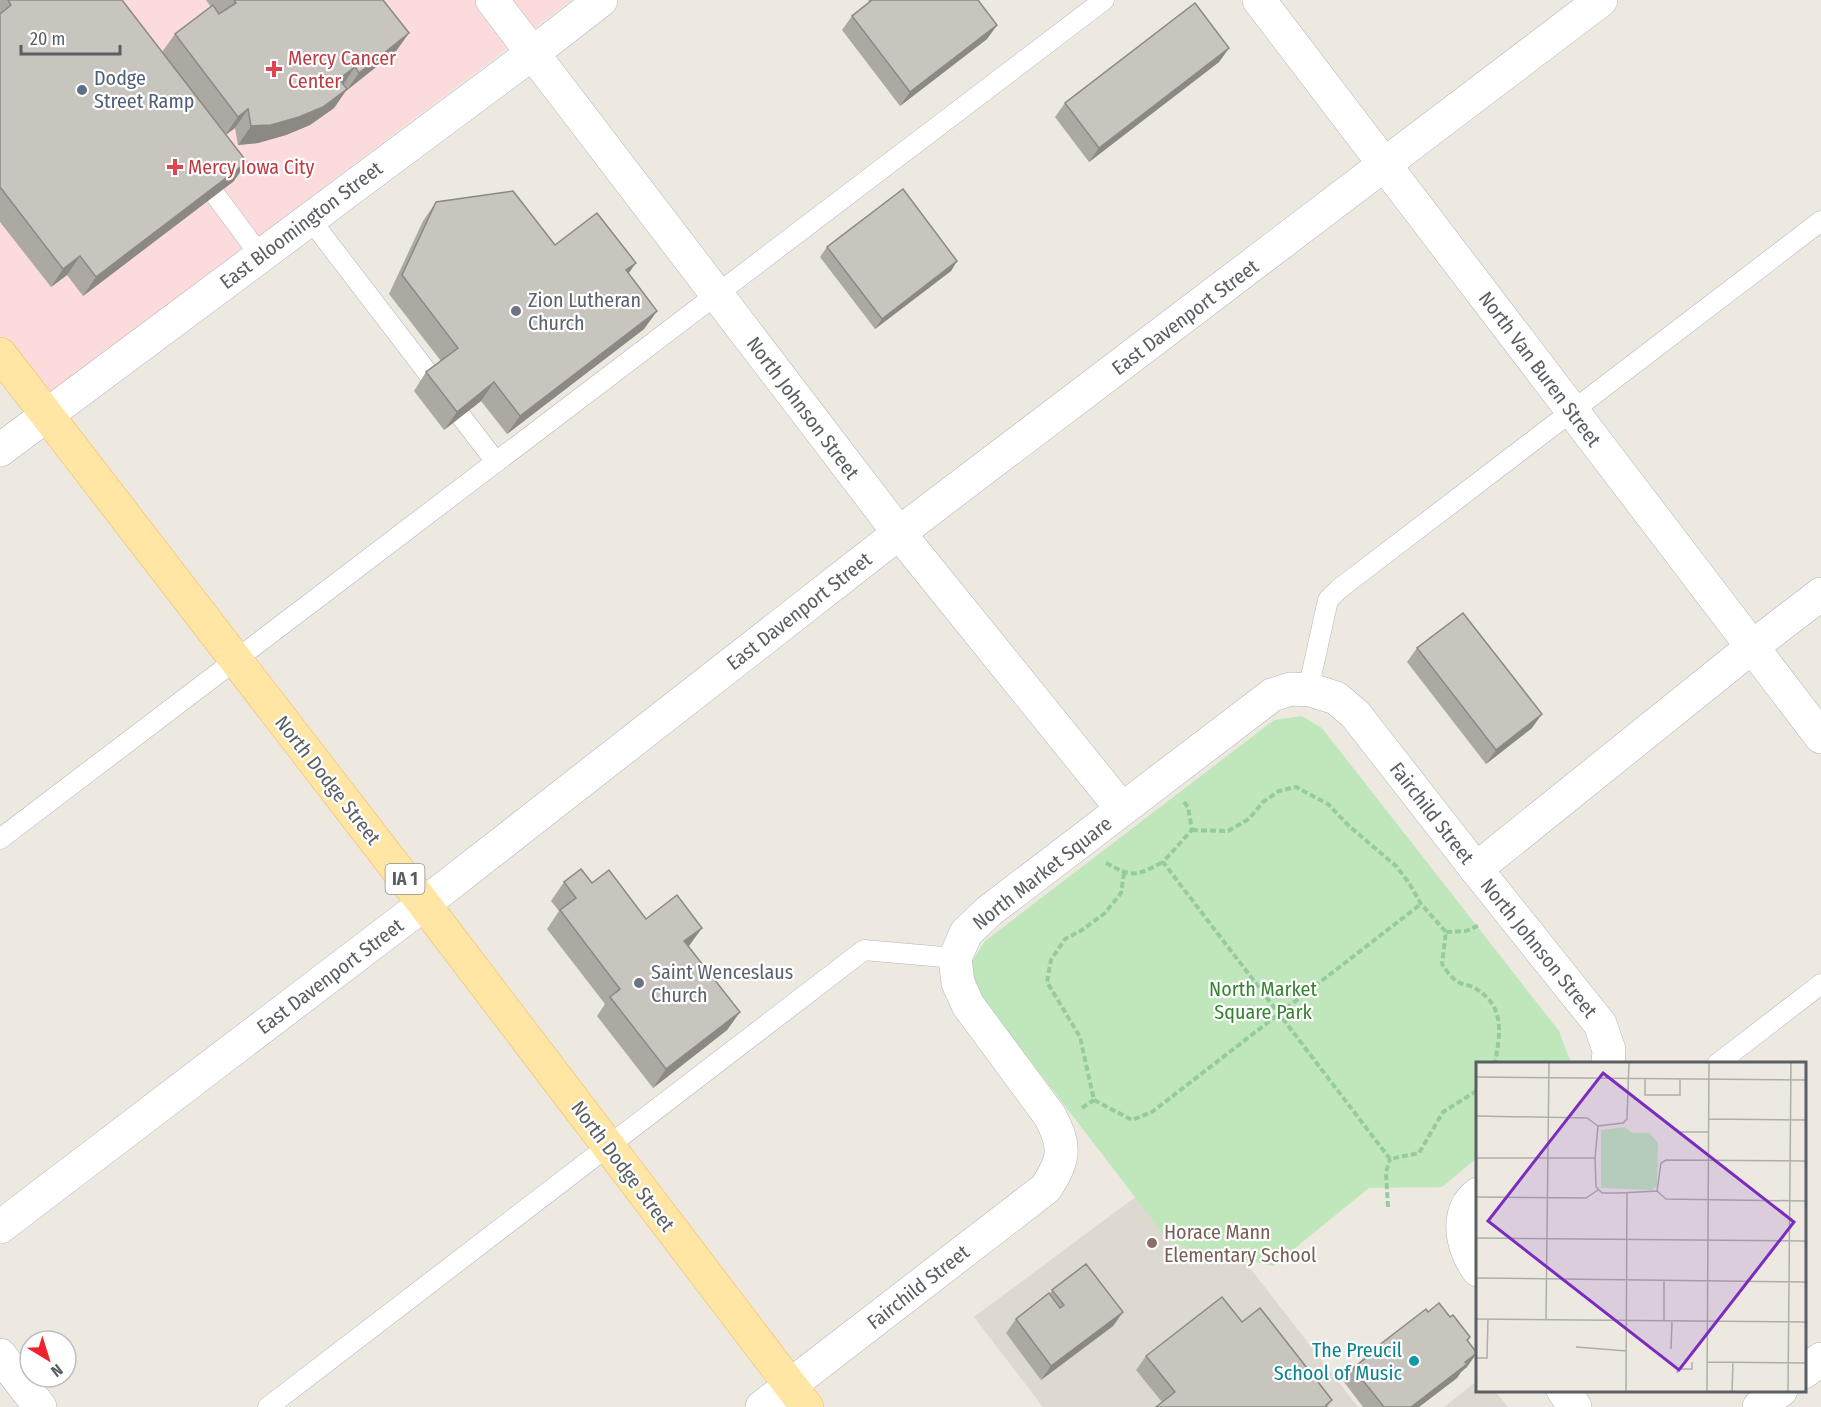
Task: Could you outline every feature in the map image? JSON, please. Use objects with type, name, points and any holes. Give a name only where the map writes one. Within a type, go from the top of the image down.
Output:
[{"type":"main road","name":"North Dodge Street","points":[[0,354],[424,904],[798,1396]]},
{"type":"street","name":"North Johnson Street","points":[[492,0],[899,533],[1122,809]]},
{"type":"street","name":"East Bloomington Street","points":[[0,450],[601,0]]},
{"type":"street","name":"North Van Buren Street","points":[[1259,0],[1821,737]]},
{"type":"street","name":"East Davenport Street","points":[[0,1227],[424,904],[899,533],[1601,0]]},
{"type":"street","name":"Fairchild Street","points":[[1122,809],[1272,695],[1291,688],[1308,690],[1336,698],[1355,714],[1476,869],[1821,594]]},
{"type":"street","name":"North Market Square","points":[[955,958],[966,933],[989,911],[1122,809]]},
{"type":"street","name":"North Johnson Street","points":[[1476,869],[1600,1024],[1609,1050],[1608,1062]]},
{"type":"street","name":"Fairchild Street","points":[[762,1407],[798,1396],[1046,1188],[1061,1156],[1062,1140],[1050,1116],[968,1005],[958,983],[955,958]]},
{"type":"street","points":[[1476,1196],[1468,1204],[1462,1226],[1465,1246],[1476,1266]]},
{"type":"street","points":[[0,1355],[40,1407]]},
{"type":"street","points":[[1806,1370],[1821,1359]]},
{"type":"street","points":[[1564,1392],[1575,1407]]},
{"type":"street","points":[[1759,1407],[1778,1392]]},
{"type":"lane","points":[[0,839],[1104,0]]},
{"type":"lane","points":[[191,162],[260,255]]},
{"type":"lane","points":[[310,219],[496,462]]},
{"type":"lane","points":[[1308,690],[1328,600],[1339,589],[1821,221]]},
{"type":"lane","points":[[268,1407],[864,950],[955,958]]},
{"type":"lane","points":[[1720,1062],[1821,984]]},
{"type":"path","points":[[1165,776],[1188,807],[1192,830]]},
{"type":"path","points":[[1083,839],[1104,862],[1124,873],[1146,871],[1163,862],[1192,830],[1228,831],[1249,819],[1263,802],[1279,791],[1296,787],[1328,804],[1349,826],[1395,866],[1409,883],[1421,904],[1446,932],[1442,964],[1459,983],[1473,987],[1487,997],[1497,1010],[1500,1030],[1495,1062]]},
{"type":"path","points":[[1163,862],[1390,1159]]},
{"type":"path","points":[[1124,873],[1121,893],[1105,912],[1082,930],[1065,939],[1051,960],[1047,982],[1080,1037],[1094,1100],[1132,1120],[1152,1112],[1421,904]]},
{"type":"path","points":[[1390,1159],[1419,1153],[1443,1112],[1476,1091]]},
{"type":"path","points":[[1388,1207],[1386,1172],[1390,1159]]},
{"type":"shaded area","name":"Mercy Iowa City","points":[[0,0],[571,0],[47,396],[0,333]]},
{"type":"shaded area","name":"Horace Mann Elementary School","points":[[1173,1169],[1358,1407],[1043,1407],[974,1317]]},
{"type":"shaded area","points":[[1476,1382],[1476,1392],[1496,1392],[1508,1407],[1444,1407]]},
{"type":"green space","name":"North Market Square Park","points":[[1302,716],[1322,728],[1559,1031],[1571,1062],[1476,1062],[1476,1159],[1442,1187],[1369,1188],[1273,1266],[1171,1244],[976,990],[970,964],[985,941],[1274,720]]},
{"type":"building","name":"Dodge Street Ramp","points":[[8,0],[122,0],[247,162],[96,277],[80,256],[63,269],[0,187],[0,14],[11,5]]},
{"type":"building","name":"Mercy Cancer Center","points":[[234,0],[383,0],[409,33],[359,73],[355,67],[339,79],[347,89],[323,107],[271,125],[251,126],[248,109],[238,117],[175,34],[213,5],[219,14],[236,3]]},
{"type":"building","points":[[872,0],[978,0],[997,25],[910,92],[852,16]]},
{"type":"building","points":[[1195,3],[1229,48],[1099,148],[1065,103]]},
{"type":"building","points":[[903,189],[957,261],[882,319],[827,247]]},
{"type":"building","name":"Zion Lutheran Church","points":[[513,191],[555,245],[597,213],[636,263],[626,270],[657,311],[520,416],[494,382],[457,412],[426,372],[458,348],[402,275],[436,202]]},
{"type":"building","points":[[1463,613],[1542,714],[1496,750],[1417,648]]},
{"type":"building","name":"Saint Wenceslaus Church","points":[[581,869],[592,883],[609,870],[646,919],[677,895],[702,928],[684,941],[740,1012],[666,1069],[610,997],[620,989],[560,910],[576,898],[564,882]]},
{"type":"building","points":[[1086,1264],[1123,1312],[1051,1366],[1016,1319],[1049,1293],[1060,1308],[1064,1305],[1052,1290]]},
{"type":"building","points":[[1222,1297],[1242,1322],[1260,1308],[1332,1400],[1326,1405],[1327,1407],[1156,1407],[1175,1392],[1146,1356]]},
{"type":"building","name":"The Preucil School of Music","points":[[1439,1303],[1450,1317],[1453,1315],[1470,1337],[1467,1340],[1476,1354],[1465,1362],[1467,1364],[1411,1407],[1384,1407],[1353,1368],[1426,1309],[1428,1312]]},
{"type":"place","name":"Mercy Cancer Center","points":[[274,69]]},
{"type":"place","name":"Dodge Street Ramp","points":[[82,90]]},
{"type":"place","name":"Mercy Iowa City","points":[[175,167]]},
{"type":"place","name":"Zion Lutheran Church","points":[[516,311]]},
{"type":"place","name":"Saint Wenceslaus Church","points":[[639,983]]},
{"type":"place","name":"Horace Mann Elementary School","points":[[1152,1243]]},
{"type":"place","name":"The Preucil School of Music","points":[[1414,1361]]}]
